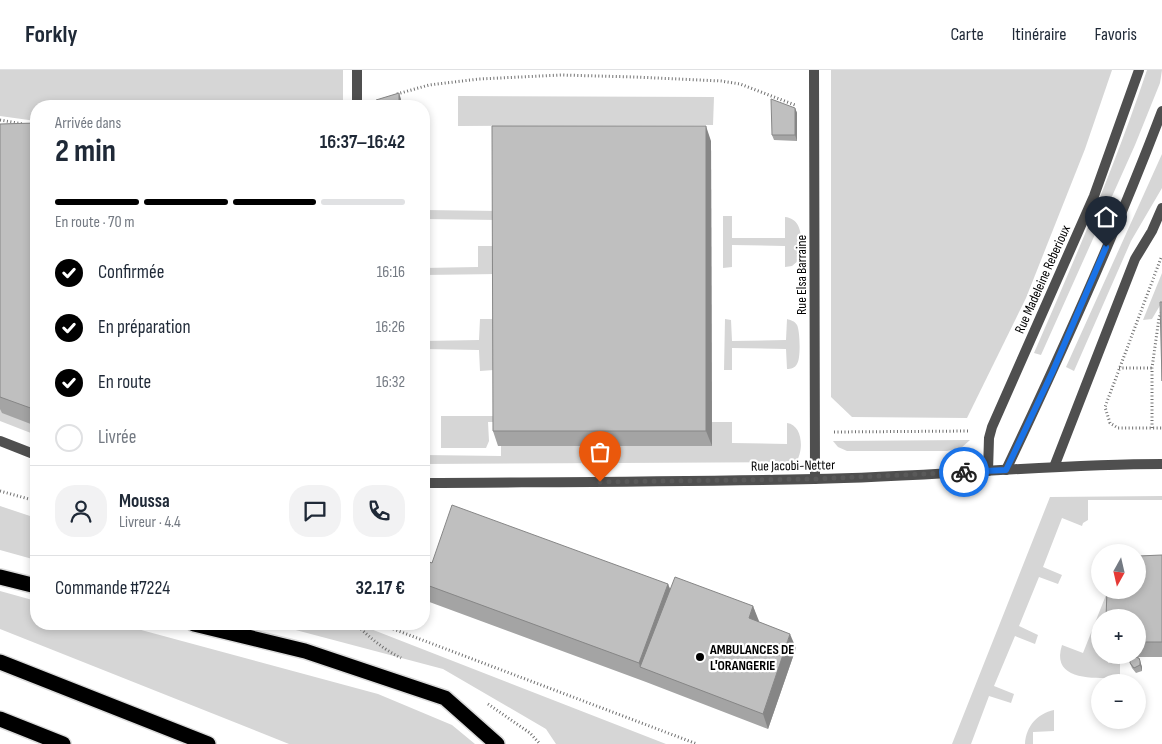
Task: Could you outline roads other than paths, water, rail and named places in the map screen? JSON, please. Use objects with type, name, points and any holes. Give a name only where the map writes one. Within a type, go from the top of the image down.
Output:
[{"type":"highway","points":[[0,577],[30,584]]},
{"type":"highway","points":[[220,630],[305,650],[445,698],[497,744]]},
{"type":"highway","points":[[0,662],[208,744]]},
{"type":"highway","points":[[0,719],[63,744]]},
{"type":"street","points":[[357,70],[357,100]]},
{"type":"street","name":"Rue Elsa Barraine","points":[[814,70],[815,479]]},
{"type":"street","name":"Rue Madeleine Reberioux","points":[[988,471],[989,438],[992,427],[1094,196],[1140,70]]},
{"type":"street","points":[[1006,470],[1052,373],[1122,211],[1162,111]]},
{"type":"street","points":[[1054,467],[1136,259],[1152,232],[1162,208]]},
{"type":"street","points":[[0,441],[30,453]]},
{"type":"street","name":"Rue Jacobi-Netter","points":[[430,483],[815,479],[1106,464],[1162,464]]},
{"type":"place","name":"AMBULANCES DE L'ORANGERIE","points":[[700,657]]}]
